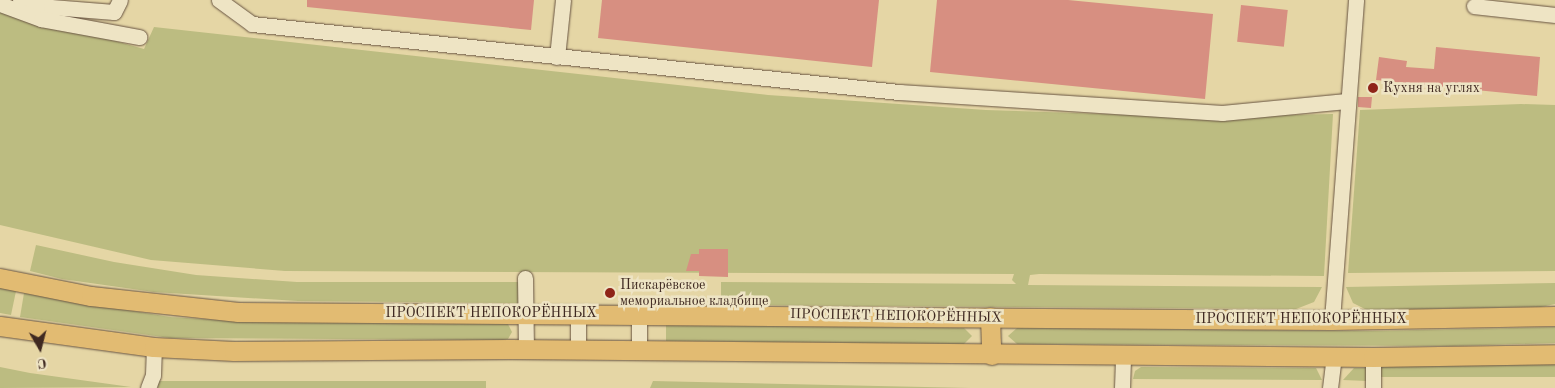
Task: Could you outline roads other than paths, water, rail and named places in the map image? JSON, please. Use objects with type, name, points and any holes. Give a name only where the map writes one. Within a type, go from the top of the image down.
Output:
[{"type":"main road","name":"ПРОСПЕКТ НЕПОКОРЁННЫХ","points":[[0,278],[91,296],[238,312],[1332,320],[1555,316]]},
{"type":"main road","points":[[990,317],[991,355]]},
{"type":"main road","points":[[0,326],[154,348],[234,351],[578,350],[1334,357],[1555,354]]},
{"type":"street","points":[[20,0],[51,7],[114,12],[120,0]]},
{"type":"street","points":[[219,0],[252,24],[899,92],[1222,113],[1346,109]]},
{"type":"street","points":[[557,57],[563,0]]},
{"type":"street","points":[[1332,320],[1346,109],[1356,0]]},
{"type":"street","points":[[0,4],[41,19],[139,37]]},
{"type":"street","points":[[1474,6],[1555,15]]},
{"type":"street","points":[[525,278],[526,350]]},
{"type":"street","points":[[578,313],[578,350]]},
{"type":"street","points":[[639,314],[639,351]]},
{"type":"street","points":[[148,388],[153,374],[154,348]]},
{"type":"street","points":[[1122,388],[1123,355]]},
{"type":"street","points":[[1330,388],[1334,357]]},
{"type":"street","points":[[1373,357],[1373,388]]},
{"type":"place","name":"Кухня на углях","points":[[1373,88]]},
{"type":"place","name":"Пискарёвское мемориальное кладбище","points":[[610,293]]}]
